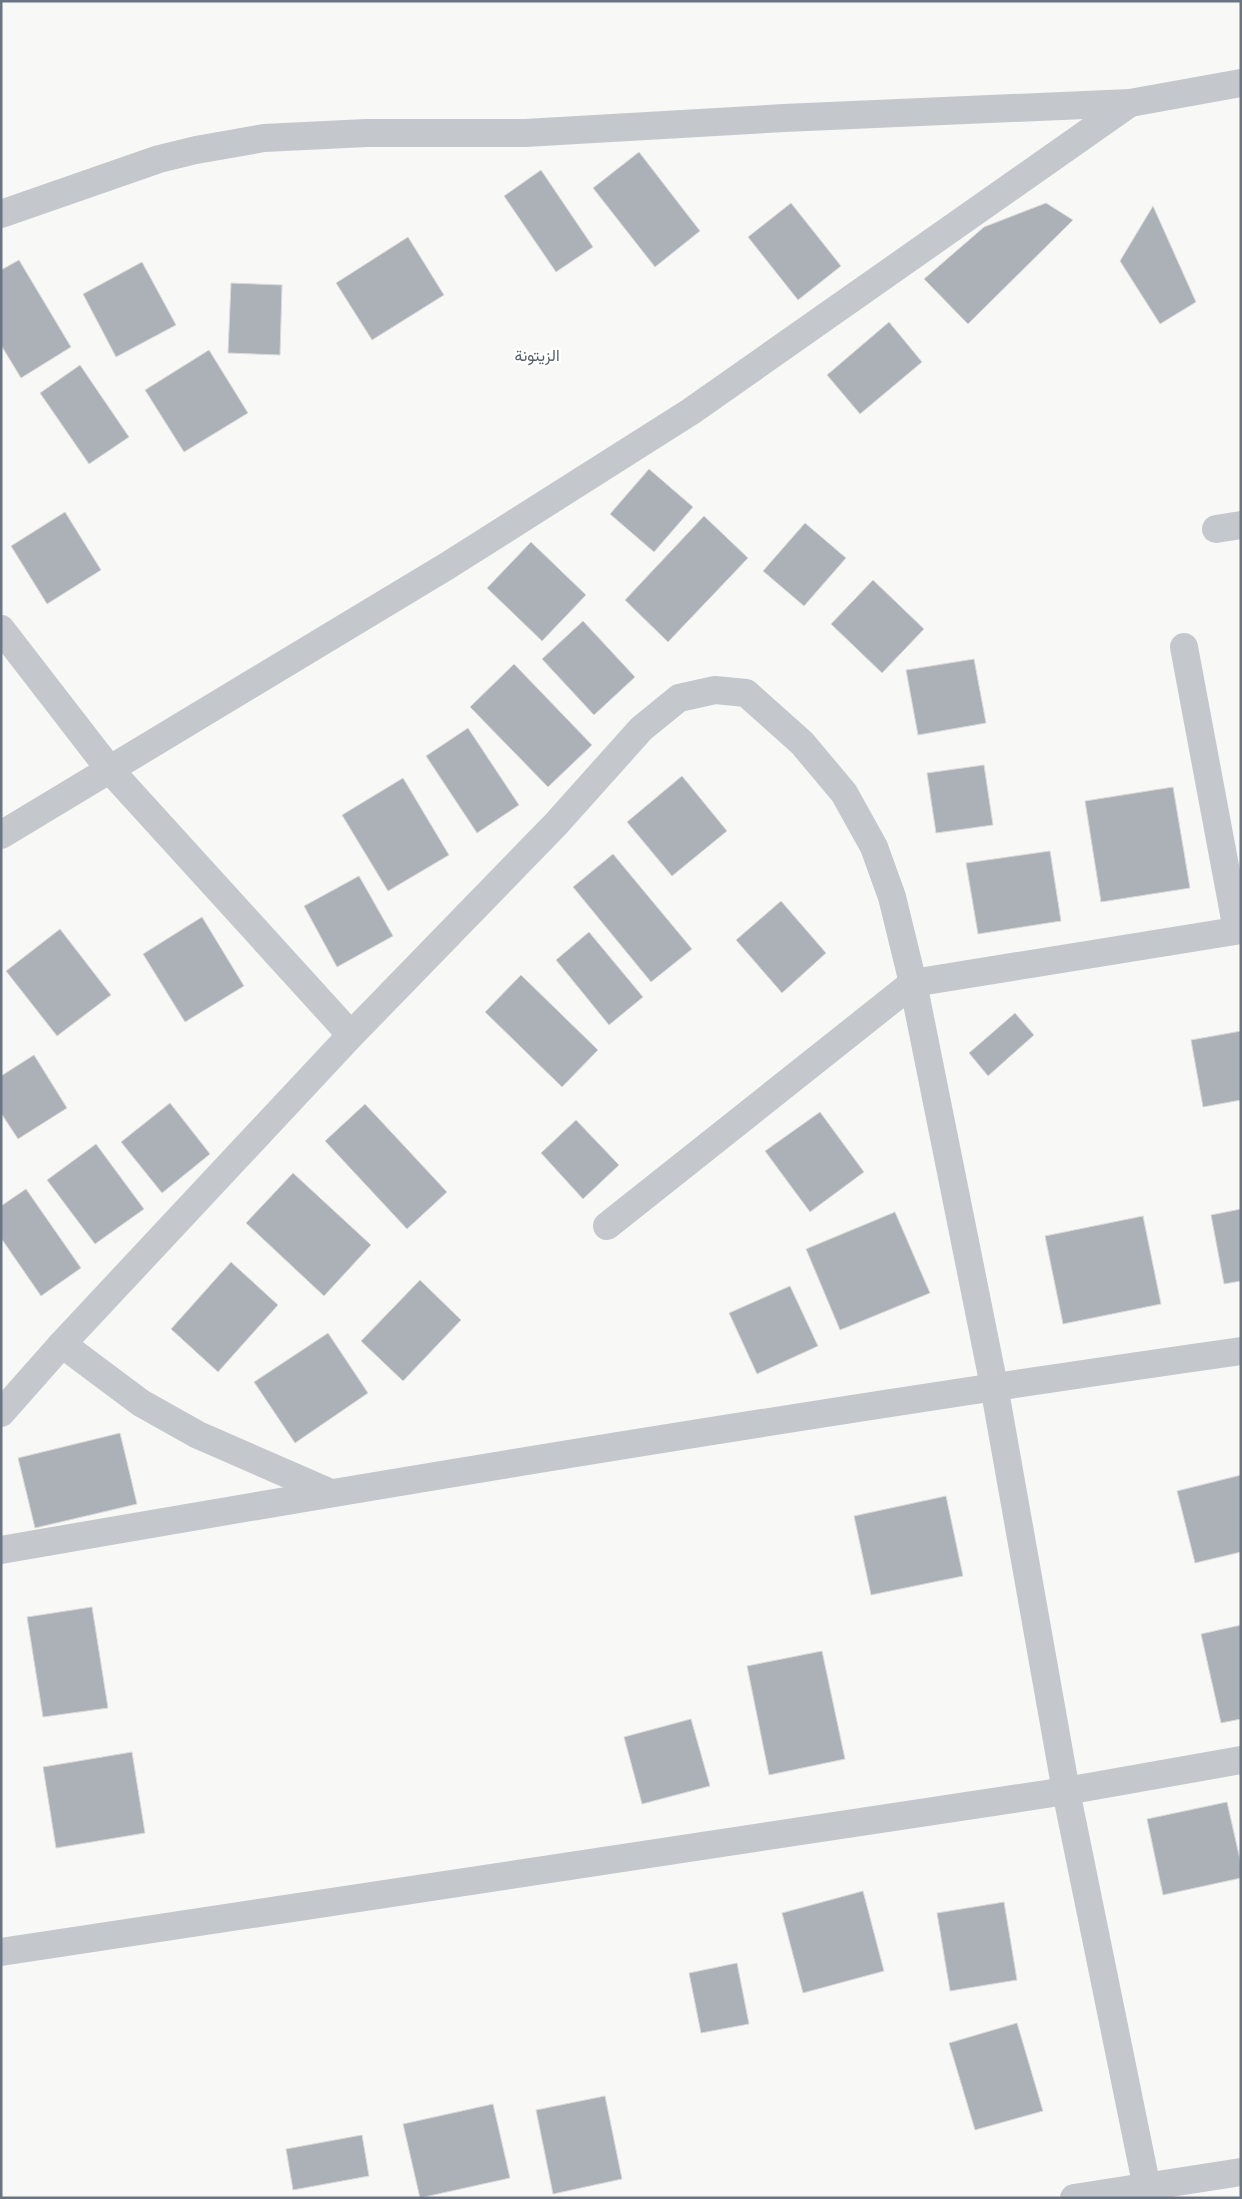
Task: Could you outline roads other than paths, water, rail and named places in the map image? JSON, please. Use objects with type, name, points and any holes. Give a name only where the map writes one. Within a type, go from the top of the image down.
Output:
[{"type":"street","points":[[1,214],[159,158],[264,138],[366,133],[525,133],[794,118],[1130,103],[1241,83]]},
{"type":"street","points":[[1,835],[447,566],[690,412],[1130,103]]},
{"type":"street","points":[[1,629],[110,770],[351,1034]]},
{"type":"street","points":[[607,1226],[913,983],[1239,930],[1184,647]]},
{"type":"street","points":[[1,1413],[62,1344],[351,1034],[556,824],[641,729],[679,698],[715,690],[746,693],[802,743],[844,793],[874,847],[892,897],[913,983],[994,1386],[1066,1790],[1148,2192]]},
{"type":"street","points":[[62,1344],[141,1403],[198,1435],[330,1493]]},
{"type":"street","points":[[1,1550],[330,1493],[994,1386],[1241,1351]]},
{"type":"street","points":[[1,1952],[1066,1790],[1241,1760]]},
{"type":"street","points":[[1074,2198],[1148,2192],[1241,2172]]},
{"type":"district","name":"الزيتونة","points":[[537,355]]}]
